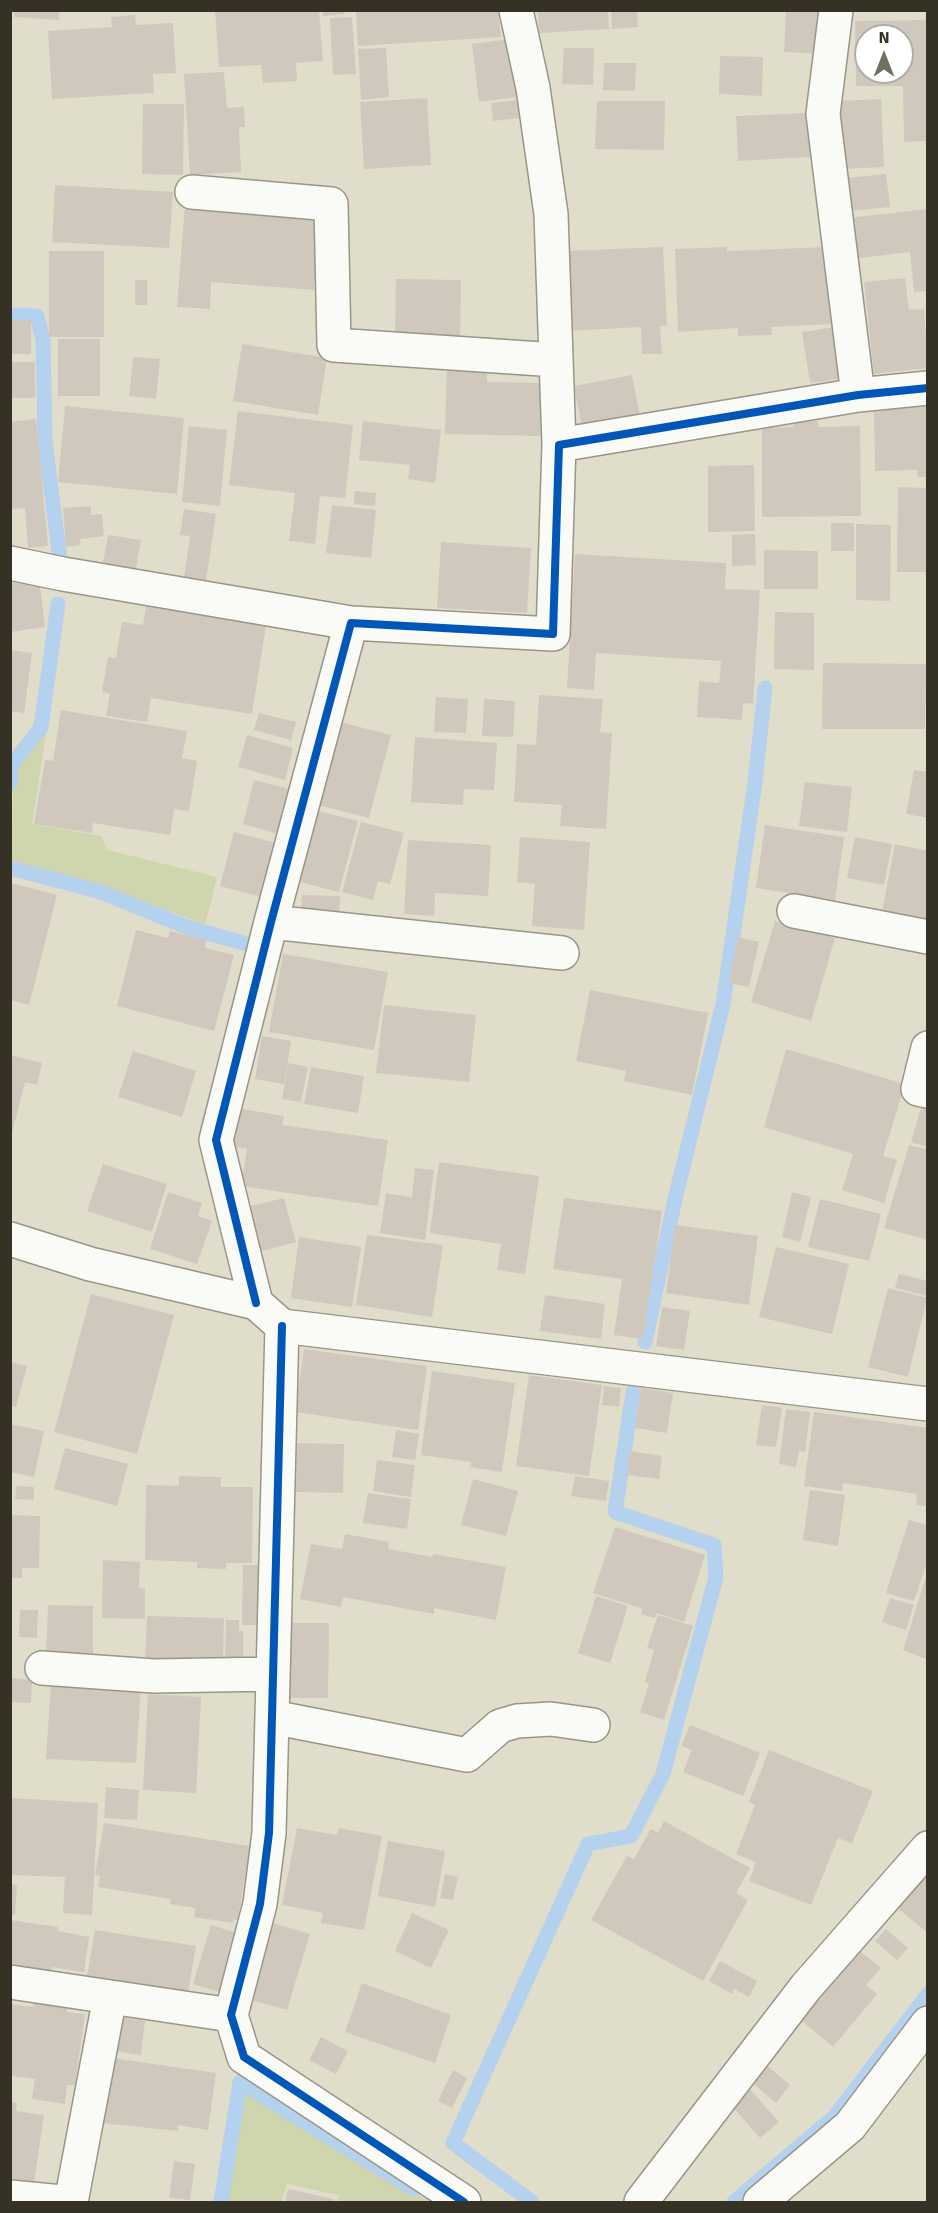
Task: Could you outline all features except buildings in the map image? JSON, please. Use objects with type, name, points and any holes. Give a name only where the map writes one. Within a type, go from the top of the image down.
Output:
[{"type":"street","points":[[10,563],[351,623],[553,634],[559,446],[551,214],[533,88],[516,10]]},
{"type":"street","points":[[836,10],[823,114],[858,395]]},
{"type":"street","points":[[192,192],[331,204],[334,345],[556,360]]},
{"type":"street","points":[[559,446],[858,395],[927,388]]},
{"type":"street","points":[[256,1303],[216,1140],[271,922],[351,623]]},
{"type":"street","points":[[794,911],[927,937]]},
{"type":"street","points":[[271,922],[562,953]]},
{"type":"street","points":[[927,1048],[918,1089],[927,1091]]},
{"type":"street","points":[[10,1239],[90,1264],[256,1303],[282,1326],[927,1404]]},
{"type":"street","points":[[282,1326],[269,1833],[260,1904],[231,2015],[244,2057],[464,2202]]},
{"type":"street","points":[[42,1668],[154,1676],[273,1674]]},
{"type":"street","points":[[272,1717],[467,1755],[500,1726],[517,1721],[551,1719],[593,1725]]},
{"type":"street","points":[[641,2202],[806,1987],[927,1848]]},
{"type":"street","points":[[10,1982],[231,2015]]},
{"type":"street","points":[[71,2202],[110,1997]]},
{"type":"street","points":[[760,2202],[850,2126],[927,2023]]},
{"type":"street","points":[[10,2198],[62,2202]]},
{"type":"green space","points":[[40,733],[46,734],[32,824],[101,836],[107,850],[217,877],[205,925],[104,886],[11,863],[14,767]]},
{"type":"green space","points":[[245,2089],[430,2202],[338,2202],[339,2195],[287,2184],[281,2202],[227,2202]]},
{"type":"waterway","points":[[10,315],[37,316],[43,340],[45,441],[60,560]]},
{"type":"waterway","points":[[10,784],[11,766],[41,727],[58,604]]},
{"type":"waterway","points":[[645,1342],[675,1199],[723,1004],[755,782],[765,688]]},
{"type":"waterway","points":[[10,868],[101,892],[189,928],[251,945]]},
{"type":"waterway","points":[[532,2202],[453,2143],[588,1844],[631,1836],[663,1774],[716,1577],[714,1545],[615,1512],[633,1392]]},
{"type":"waterway","points":[[734,2202],[834,2117],[928,1994]]},
{"type":"waterway","points":[[221,2202],[240,2082],[414,2189]]},
{"type":"cycle path","points":[[256,1303],[216,1140],[271,922],[351,623],[553,634],[559,445],[858,395],[928,388]]},
{"type":"cycle path","points":[[282,1326],[269,1833],[260,1904],[231,2015],[244,2057],[464,2202]]}]
